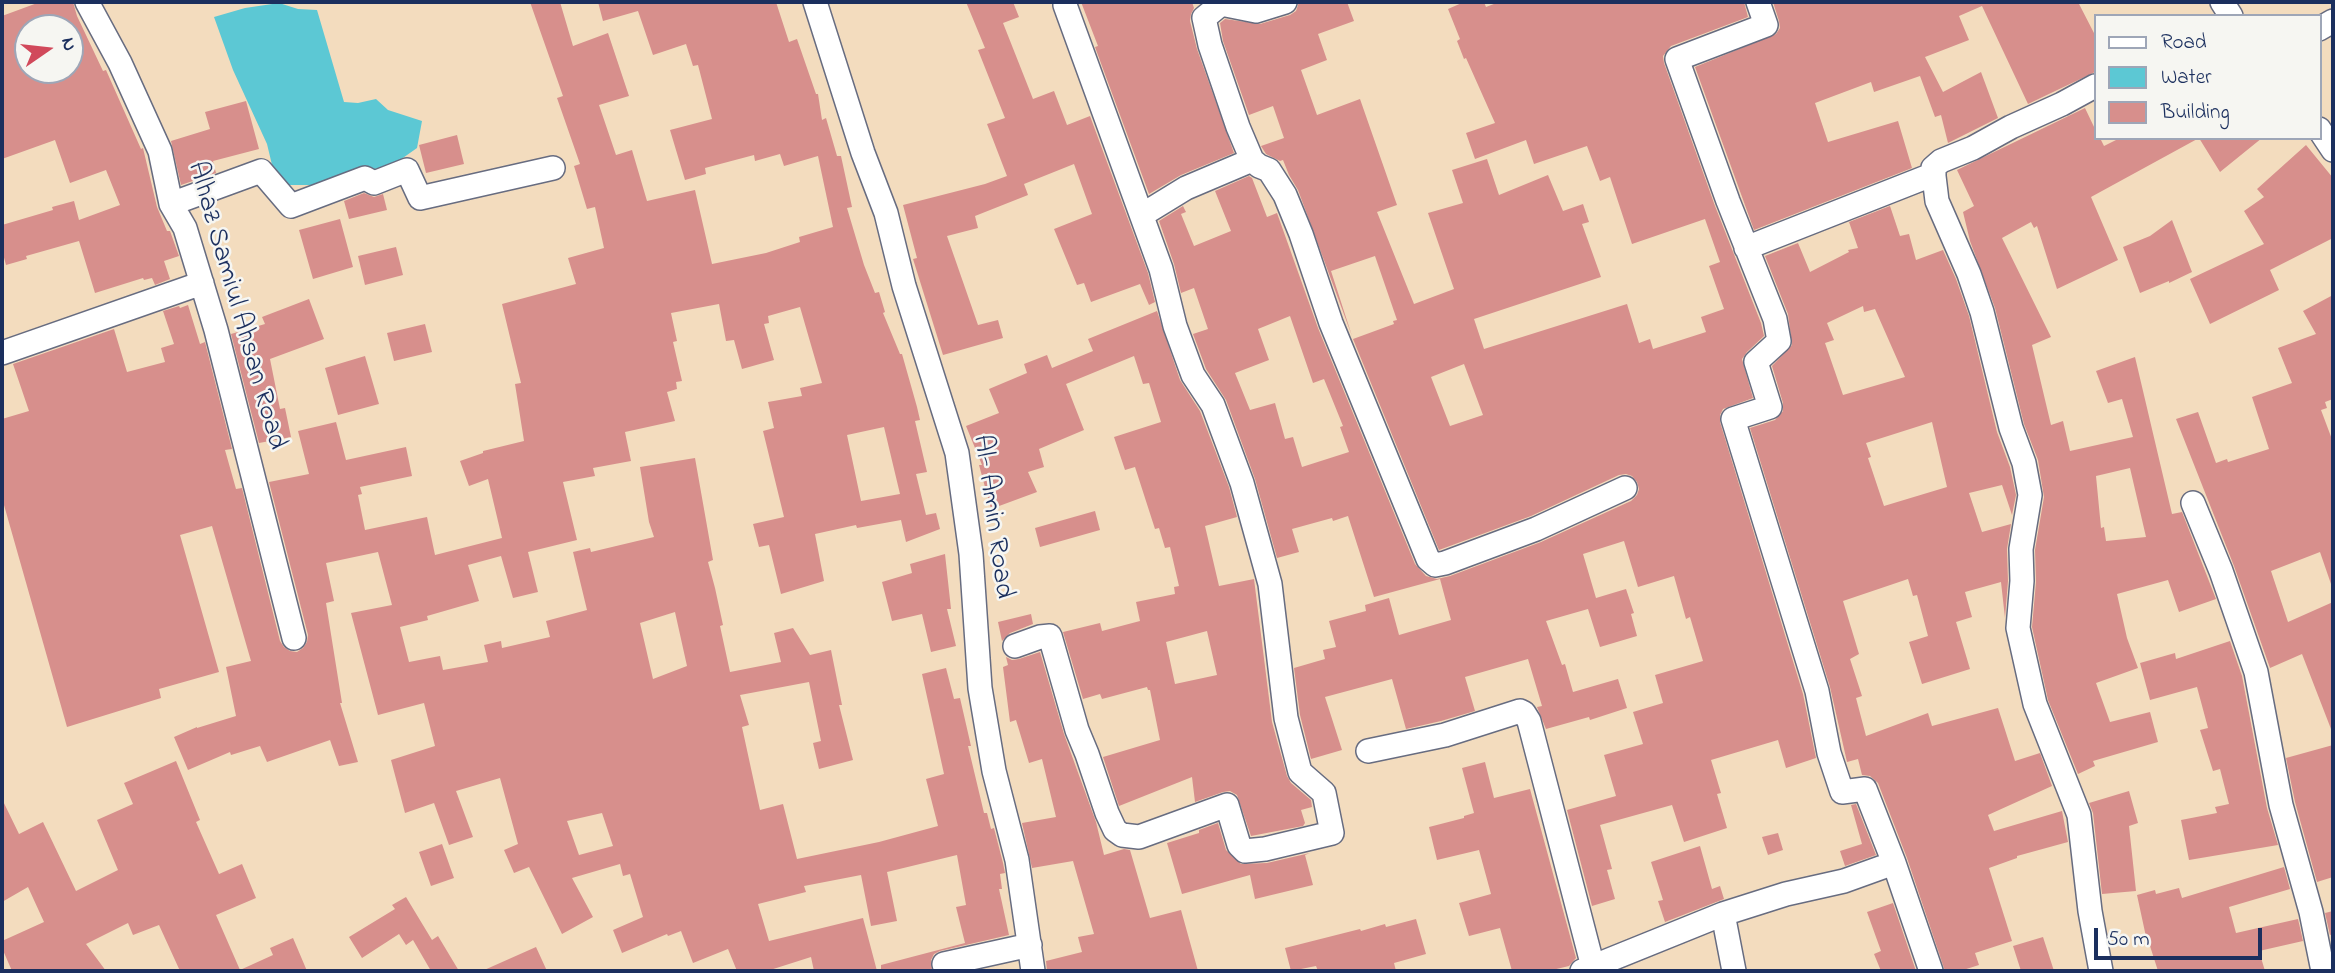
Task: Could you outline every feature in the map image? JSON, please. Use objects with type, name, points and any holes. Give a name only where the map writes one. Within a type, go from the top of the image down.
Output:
[{"type":"street","name":"Alhaz Samiul Ahsan Road","points":[[87,2],[120,63],[160,151],[171,204],[185,228],[216,330],[294,638]]},
{"type":"street","name":"Al- Amin Road","points":[[815,2],[863,153],[886,213],[904,286],[957,453],[971,554],[980,688],[994,771],[1017,860],[1033,971]]},
{"type":"street","points":[[1285,2],[1256,11],[1221,3],[1205,18],[1207,32],[1224,90],[1252,160],[1269,170],[1284,195],[1305,245],[1331,323],[1428,559],[1435,565],[1445,563],[1536,529],[1625,488]]},
{"type":"street","points":[[1758,2],[1766,25],[1677,59],[1775,319],[1779,341],[1756,362],[1770,407],[1733,418],[1814,678],[1829,753],[1842,792],[1865,789],[1931,971]]},
{"type":"street","points":[[1015,646],[1051,636],[1076,730],[1107,813],[1115,830],[1122,835],[1139,837],[1227,805],[1238,845],[1245,851],[1265,849],[1332,832],[1324,793],[1300,772],[1286,718],[1270,584],[1242,483],[1213,405],[1193,375],[1175,326],[1161,269],[1065,5]]},
{"type":"street","points":[[2094,87],[1973,148],[1941,161],[1933,168],[1937,201],[1983,312],[2011,428],[2024,463],[2031,495],[2021,550],[2022,581],[2018,628],[2035,704],[2079,815],[2090,911],[2101,971]]},
{"type":"street","points":[[2321,133],[2333,150]]},
{"type":"street","points":[[1142,215],[1186,188],[1252,160]]},
{"type":"street","points":[[171,204],[261,171],[291,206],[365,178],[374,183],[407,170],[420,198],[552,168]]},
{"type":"street","points":[[1746,248],[1934,174]]},
{"type":"street","points":[[2,353],[202,282]]},
{"type":"street","points":[[2193,503],[2221,571],[2256,672],[2281,805],[2311,912],[2323,971]]},
{"type":"street","points":[[1368,751],[1445,734],[1520,710],[1524,713],[1529,721],[1588,969],[1723,914],[1786,894],[1844,881],[1894,863]]},
{"type":"street","points":[[1723,914],[1734,971]]},
{"type":"street","points":[[946,971],[944,964],[1030,945]]},
{"type":"water","points":[[279,3],[298,9],[317,10],[344,102],[358,103],[376,99],[388,110],[422,121],[417,148],[390,167],[357,171],[319,185],[289,185],[273,169],[267,144],[233,70],[214,17],[245,8]]},
{"type":"building","points":[[40,2],[73,2],[76,14],[14,14],[14,84],[84,84],[84,31],[103,71],[106,70],[141,149],[143,148],[157,207],[179,256],[164,261],[170,279],[155,285],[152,278],[143,278],[95,293],[79,241],[26,256],[27,259],[6,265],[2,250],[2,225],[74,201],[79,220],[120,205],[106,170],[70,183],[55,140],[2,159],[2,16]]},
{"type":"building","points":[[530,2],[560,2],[573,46],[608,33],[629,96],[599,105],[616,155],[632,150],[647,201],[695,190],[712,264],[766,253],[800,242],[799,237],[833,227],[818,156],[784,166],[780,154],[755,161],[754,155],[705,168],[706,174],[685,180],[670,130],[712,119],[698,65],[693,66],[686,44],[653,55],[638,11],[603,21],[598,2],[776,2],[789,42],[797,39],[818,94],[822,120],[826,118],[837,156],[841,156],[852,207],[847,208],[864,265],[875,293],[879,292],[885,312],[883,313],[902,354],[917,407],[920,420],[915,421],[927,472],[916,474],[926,515],[936,513],[940,529],[906,542],[901,520],[857,528],[856,525],[815,534],[824,581],[781,594],[769,545],[759,547],[753,524],[784,517],[763,431],[774,428],[768,402],[802,396],[800,388],[822,383],[800,307],[768,316],[769,323],[764,324],[774,360],[742,369],[734,340],[726,341],[719,304],[671,313],[677,341],[673,342],[682,381],[676,382],[677,389],[667,392],[675,421],[625,432],[631,461],[593,468],[595,476],[563,482],[577,540],[528,552],[538,592],[513,598],[501,556],[468,565],[479,601],[427,616],[428,620],[400,627],[409,662],[440,656],[443,670],[488,662],[484,645],[501,641],[502,648],[550,637],[546,621],[587,610],[573,552],[590,548],[591,552],[654,537],[640,467],[695,458],[713,560],[708,562],[723,625],[720,626],[730,672],[781,662],[774,633],[793,628],[810,655],[831,650],[842,705],[839,705],[853,760],[819,769],[813,743],[821,741],[809,682],[740,695],[749,725],[742,727],[760,810],[783,804],[797,859],[879,842],[938,826],[926,779],[944,774],[922,674],[946,668],[954,699],[960,698],[984,813],[987,813],[991,829],[994,828],[1003,863],[1005,873],[1000,874],[1002,889],[999,889],[1009,935],[940,951],[934,954],[931,960],[932,971],[881,971],[881,965],[965,943],[956,907],[966,905],[957,855],[887,872],[897,921],[871,926],[861,875],[804,886],[806,892],[758,904],[769,941],[863,918],[877,971],[814,971],[811,957],[767,971],[737,971],[728,949],[693,963],[681,931],[622,953],[613,930],[643,917],[630,874],[623,876],[620,864],[572,878],[593,917],[562,934],[529,867],[514,873],[504,850],[518,844],[500,778],[456,791],[473,837],[449,845],[434,803],[405,813],[391,760],[435,746],[424,703],[378,715],[351,613],[392,605],[378,552],[326,563],[334,601],[326,603],[340,703],[358,762],[339,766],[330,740],[267,762],[260,746],[231,755],[230,752],[188,770],[174,737],[236,716],[226,667],[251,661],[212,526],[180,535],[219,672],[159,689],[161,698],[67,727],[2,498],[2,419],[29,411],[13,364],[114,329],[127,372],[165,362],[161,348],[174,344],[163,311],[188,305],[200,344],[205,342],[232,449],[225,450],[236,489],[242,488],[280,641],[290,651],[297,652],[307,642],[308,635],[269,482],[309,474],[298,431],[336,422],[346,460],[406,447],[412,476],[360,487],[362,494],[358,495],[365,530],[427,517],[435,555],[502,538],[488,479],[469,486],[460,461],[483,451],[524,441],[515,384],[521,383],[502,304],[576,284],[568,258],[604,248],[595,207],[587,209],[574,166],[580,164],[557,98],[563,96]],"holes":[[[884,427],[900,494],[861,501],[847,435]],[[675,612],[687,666],[653,679],[640,623]],[[602,813],[613,846],[579,855],[567,821]]]},
{"type":"building","points":[[966,2],[1013,2],[1019,17],[1003,23],[1033,99],[1054,91],[1067,125],[1090,116],[1148,273],[1155,302],[1149,305],[1140,284],[1091,302],[1084,283],[1077,285],[1054,229],[1092,214],[1074,164],[1024,184],[1028,195],[975,216],[978,228],[947,236],[978,325],[998,320],[1003,338],[943,355],[913,259],[917,258],[903,205],[1007,176],[987,124],[1005,118],[978,50],[985,48]]},
{"type":"building","points":[[1081,2],[1192,2],[1194,8],[1190,21],[1197,49],[1234,153],[1181,175],[1149,194]]},
{"type":"building","points":[[1299,2],[1347,2],[1354,21],[1318,34],[1327,60],[1301,70],[1317,115],[1360,99],[1397,205],[1377,212],[1414,304],[1454,289],[1428,213],[1463,203],[1452,170],[1487,159],[1499,195],[1548,175],[1563,211],[1583,204],[1589,222],[1582,224],[1601,277],[1474,319],[1484,349],[1627,304],[1639,343],[1650,339],[1653,349],[1706,332],[1701,317],[1724,309],[1709,266],[1720,262],[1705,219],[1632,244],[1610,177],[1600,181],[1587,146],[1534,164],[1526,140],[1475,159],[1466,133],[1495,123],[1466,58],[1464,59],[1457,41],[1460,39],[1448,9],[1464,2],[1484,2],[1486,7],[1499,2],[1744,2],[1748,17],[1671,46],[1663,56],[1764,336],[1742,359],[1753,398],[1723,409],[1720,422],[1803,694],[1816,758],[1786,768],[1778,740],[1711,760],[1721,793],[1717,794],[1727,828],[1684,842],[1672,805],[1600,825],[1612,869],[1607,870],[1615,899],[1592,906],[1567,810],[1616,796],[1604,755],[1643,744],[1633,712],[1663,703],[1655,675],[1703,661],[1690,617],[1686,619],[1674,576],[1638,587],[1624,541],[1583,554],[1596,598],[1626,589],[1634,613],[1631,614],[1637,636],[1600,647],[1588,609],[1546,621],[1562,665],[1565,664],[1573,692],[1618,679],[1627,708],[1590,720],[1589,717],[1546,729],[1537,707],[1542,706],[1528,659],[1465,677],[1475,711],[1406,729],[1392,679],[1325,697],[1342,750],[1311,759],[1300,715],[1294,668],[1325,659],[1323,650],[1336,647],[1329,621],[1366,611],[1365,605],[1389,598],[1399,635],[1451,620],[1440,579],[1374,597],[1348,516],[1292,529],[1299,552],[1277,558],[1255,479],[1226,400],[1206,369],[1193,334],[1208,329],[1194,288],[1181,293],[1159,221],[1183,206],[1186,212],[1181,214],[1194,246],[1231,231],[1215,191],[1249,176],[1252,178],[1267,217],[1277,213],[1318,328],[1415,564],[1426,576],[1437,579],[1450,576],[1541,542],[1631,501],[1639,489],[1632,476],[1619,475],[1531,516],[1439,550],[1353,339],[1394,324],[1393,321],[1397,320],[1375,256],[1331,271],[1352,336],[1298,190],[1283,160],[1266,154],[1261,146],[1284,138],[1273,106],[1249,115],[1223,41],[1220,23],[1225,19],[1260,24],[1296,11]],"holes":[[[1290,316],[1313,383],[1324,379],[1343,426],[1340,427],[1349,452],[1302,467],[1293,437],[1285,439],[1275,403],[1250,410],[1235,373],[1269,360],[1258,329]],[[1464,364],[1483,415],[1450,426],[1431,377]]]},
{"type":"building","points":[[1773,2],[2078,2],[2094,33],[2094,72],[2028,104],[1982,6],[1959,16],[1969,40],[1925,57],[1943,92],[1981,72],[1998,118],[1948,143],[1941,115],[1935,117],[1920,76],[1874,92],[1871,82],[1815,103],[1828,142],[1898,121],[1912,168],[1754,230],[1695,67],[1776,34],[1780,28]]},
{"type":"building","points":[[246,101],[259,149],[213,161],[216,173],[181,185],[171,141],[210,129],[205,112]]},
{"type":"building","points":[[2085,108],[2094,127],[2094,140],[2101,140],[2104,146],[2116,140],[2195,140],[2091,197],[2118,260],[2057,289],[2037,226],[2034,228],[2031,222],[2002,238],[2051,337],[2032,345],[2051,425],[2063,421],[2070,451],[2133,437],[2122,399],[2108,403],[2096,371],[2135,357],[2172,514],[2182,512],[2216,599],[2179,612],[2168,580],[2117,594],[2127,638],[2138,668],[2096,683],[2110,722],[2150,712],[2158,742],[2093,761],[2095,766],[2078,774],[2048,700],[2032,627],[2036,582],[2035,550],[2044,497],[2038,460],[2024,424],[1995,308],[1970,241],[1963,212],[1974,206],[1957,170]],"holes":[[[2130,468],[2146,537],[2106,541],[2104,527],[2101,528],[2096,476]]]},
{"type":"building","points":[[457,135],[464,164],[426,173],[419,145]]},
{"type":"building","points":[[2200,140],[2260,140],[2220,172]]},
{"type":"building","points":[[2306,145],[2333,178],[2333,238],[2270,270],[2279,290],[2210,324],[2190,279],[2264,244],[2244,211],[2264,197],[2257,189]]},
{"type":"building","points":[[364,193],[374,197],[383,194],[387,210],[349,219],[344,201]]},
{"type":"building","points":[[1890,206],[1900,236],[1909,234],[1916,260],[1943,250],[1969,316],[1997,432],[2010,467],[2016,495],[2012,515],[2002,485],[1969,493],[1982,532],[2011,524],[2007,549],[2005,618],[2001,582],[1965,592],[1972,617],[1956,622],[1970,669],[1922,684],[1909,642],[1928,636],[1917,595],[1913,596],[1908,579],[1843,601],[1859,654],[1850,659],[1862,696],[1856,698],[1866,736],[1928,713],[1932,726],[1998,708],[2015,761],[2040,753],[2052,786],[1988,815],[1994,831],[2062,811],[2068,842],[2017,856],[1989,868],[2012,941],[1975,953],[1979,965],[1960,971],[1945,971],[1907,858],[1878,783],[1870,776],[1862,775],[1858,759],[1847,762],[1830,687],[1750,428],[1775,420],[1783,411],[1772,366],[1792,345],[1788,314],[1765,256],[1798,243],[1810,272],[1849,252],[1848,250],[1858,248],[1849,222]],"holes":[[[1863,306],[1864,312],[1875,309],[1905,377],[1843,395],[1825,343],[1834,340],[1827,323]],[[1932,422],[1947,487],[1884,506],[1868,458],[1871,457],[1866,443]]]},
{"type":"building","points":[[340,219],[353,267],[313,279],[299,230]]},
{"type":"building","points":[[2172,220],[2192,272],[2140,293],[2123,247],[2150,236]]},
{"type":"building","points":[[396,247],[403,275],[365,285],[358,256]]},
{"type":"building","points":[[2333,295],[2333,399],[2325,402],[2327,408],[2321,410],[2333,442],[2333,583],[2331,584],[2320,552],[2271,571],[2288,622],[2333,602],[2331,729],[2302,654],[2270,668],[2234,566],[2176,419],[2198,412],[2216,463],[2269,449],[2252,397],[2292,383],[2278,348],[2316,334],[2303,311]]},
{"type":"building","points":[[309,299],[324,339],[270,359],[280,409],[285,408],[291,437],[259,443],[231,334],[265,324],[262,317]]},
{"type":"building","points":[[1157,311],[1180,380],[1200,411],[1229,487],[1237,517],[1205,526],[1219,586],[1254,579],[1272,722],[1287,776],[1291,783],[1311,800],[1312,807],[1301,810],[1305,823],[1303,826],[1251,836],[1237,795],[1230,791],[1223,792],[1195,802],[1192,777],[1119,806],[1103,757],[1160,740],[1150,690],[1147,687],[1102,699],[1100,694],[1083,699],[1063,632],[1100,623],[1102,631],[1140,621],[1136,602],[1175,594],[1174,587],[1179,586],[1170,547],[1165,548],[1159,528],[1155,529],[1135,467],[1125,470],[1114,437],[1161,422],[1149,383],[1143,384],[1134,356],[1066,384],[1084,430],[1039,449],[1044,467],[1028,472],[1037,492],[991,509],[979,465],[982,465],[966,426],[999,413],[989,389],[1027,373],[1024,364],[1047,355],[1052,368],[1093,351],[1088,339]],"holes":[[[1207,631],[1217,675],[1175,684],[1166,642]]]},
{"type":"building","points":[[425,324],[432,352],[394,361],[387,333]]},
{"type":"building","points":[[365,356],[379,404],[338,415],[325,368]]},
{"type":"building","points":[[1095,511],[1100,530],[1040,547],[1035,528]]},
{"type":"building","points":[[945,554],[951,609],[947,609],[956,646],[931,652],[922,614],[892,621],[882,582],[912,573],[910,564]]},
{"type":"building","points":[[1031,614],[1033,624],[1010,633],[1002,641],[998,622]]},
{"type":"building","points":[[2230,641],[2242,676],[2267,808],[2278,845],[2189,860],[2181,820],[2217,813],[2215,807],[2229,804],[2220,769],[2213,771],[2200,730],[2208,728],[2197,687],[2150,700],[2140,663],[2175,653],[2176,659]]},
{"type":"building","points":[[1040,652],[1064,734],[1096,822],[1104,855],[1124,849],[1130,850],[1150,918],[1181,910],[1198,971],[1047,971],[1046,961],[1082,952],[1078,937],[1094,934],[1073,861],[1032,868],[1022,823],[1056,817],[1042,759],[1029,763],[1016,720],[1010,722],[1003,667],[1008,665],[1006,657],[1019,659]]},
{"type":"building","points":[[2333,745],[2333,877],[2317,882],[2286,758]]},
{"type":"building","points":[[176,761],[200,820],[196,822],[219,874],[242,864],[256,898],[216,915],[240,970],[273,955],[270,948],[293,938],[307,971],[180,971],[159,925],[133,935],[128,923],[86,944],[106,971],[12,971],[2,948],[2,941],[44,922],[28,887],[2,902],[2,799],[19,834],[43,822],[76,891],[118,870],[97,820],[133,804],[124,783]]},
{"type":"building","points":[[1485,762],[1494,798],[1530,789],[1576,958],[1569,966],[1548,971],[1512,971],[1500,928],[1469,936],[1459,903],[1491,894],[1479,850],[1437,860],[1429,827],[1474,813],[1462,768]]},
{"type":"building","points":[[2129,791],[2138,823],[2129,826],[2136,891],[2102,894],[2093,813],[2089,803]]},
{"type":"building","points":[[1856,804],[1876,855],[1845,866],[1840,851],[1862,844],[1851,805]]},
{"type":"building","points":[[1218,823],[1226,850],[1241,864],[1267,863],[1310,853],[1305,855],[1313,885],[1255,899],[1250,875],[1182,894],[1167,843],[1199,833],[1199,830]]},
{"type":"building","points":[[1778,833],[1783,850],[1768,855],[1762,837]]},
{"type":"building","points":[[442,844],[454,878],[431,886],[419,852]]},
{"type":"building","points":[[1700,846],[1712,889],[1720,886],[1724,899],[1665,922],[1658,901],[1663,900],[1651,862]]},
{"type":"building","points":[[2284,867],[2290,889],[2229,907],[2236,933],[2298,919],[2303,941],[2259,951],[2265,971],[2158,971],[2148,946],[2137,895],[2155,890],[2156,894],[2179,888],[2182,898]]},
{"type":"building","points":[[406,897],[432,940],[438,936],[459,971],[431,971],[413,940],[406,945],[399,934],[362,958],[349,937],[395,909],[392,905]]},
{"type":"building","points":[[1893,903],[1916,971],[1881,971],[1874,954],[1881,951],[1867,912]]},
{"type":"building","points":[[2333,911],[2333,934],[2330,935],[2325,913]]},
{"type":"building","points":[[1416,919],[1426,954],[1394,963],[1396,971],[1318,971],[1316,966],[1291,971],[1285,948],[1360,929],[1361,931],[1385,924],[1386,927]]},
{"type":"building","points":[[2043,937],[2054,971],[2021,971],[2013,946]]},
{"type":"building","points":[[536,947],[547,971],[482,971]]}]
